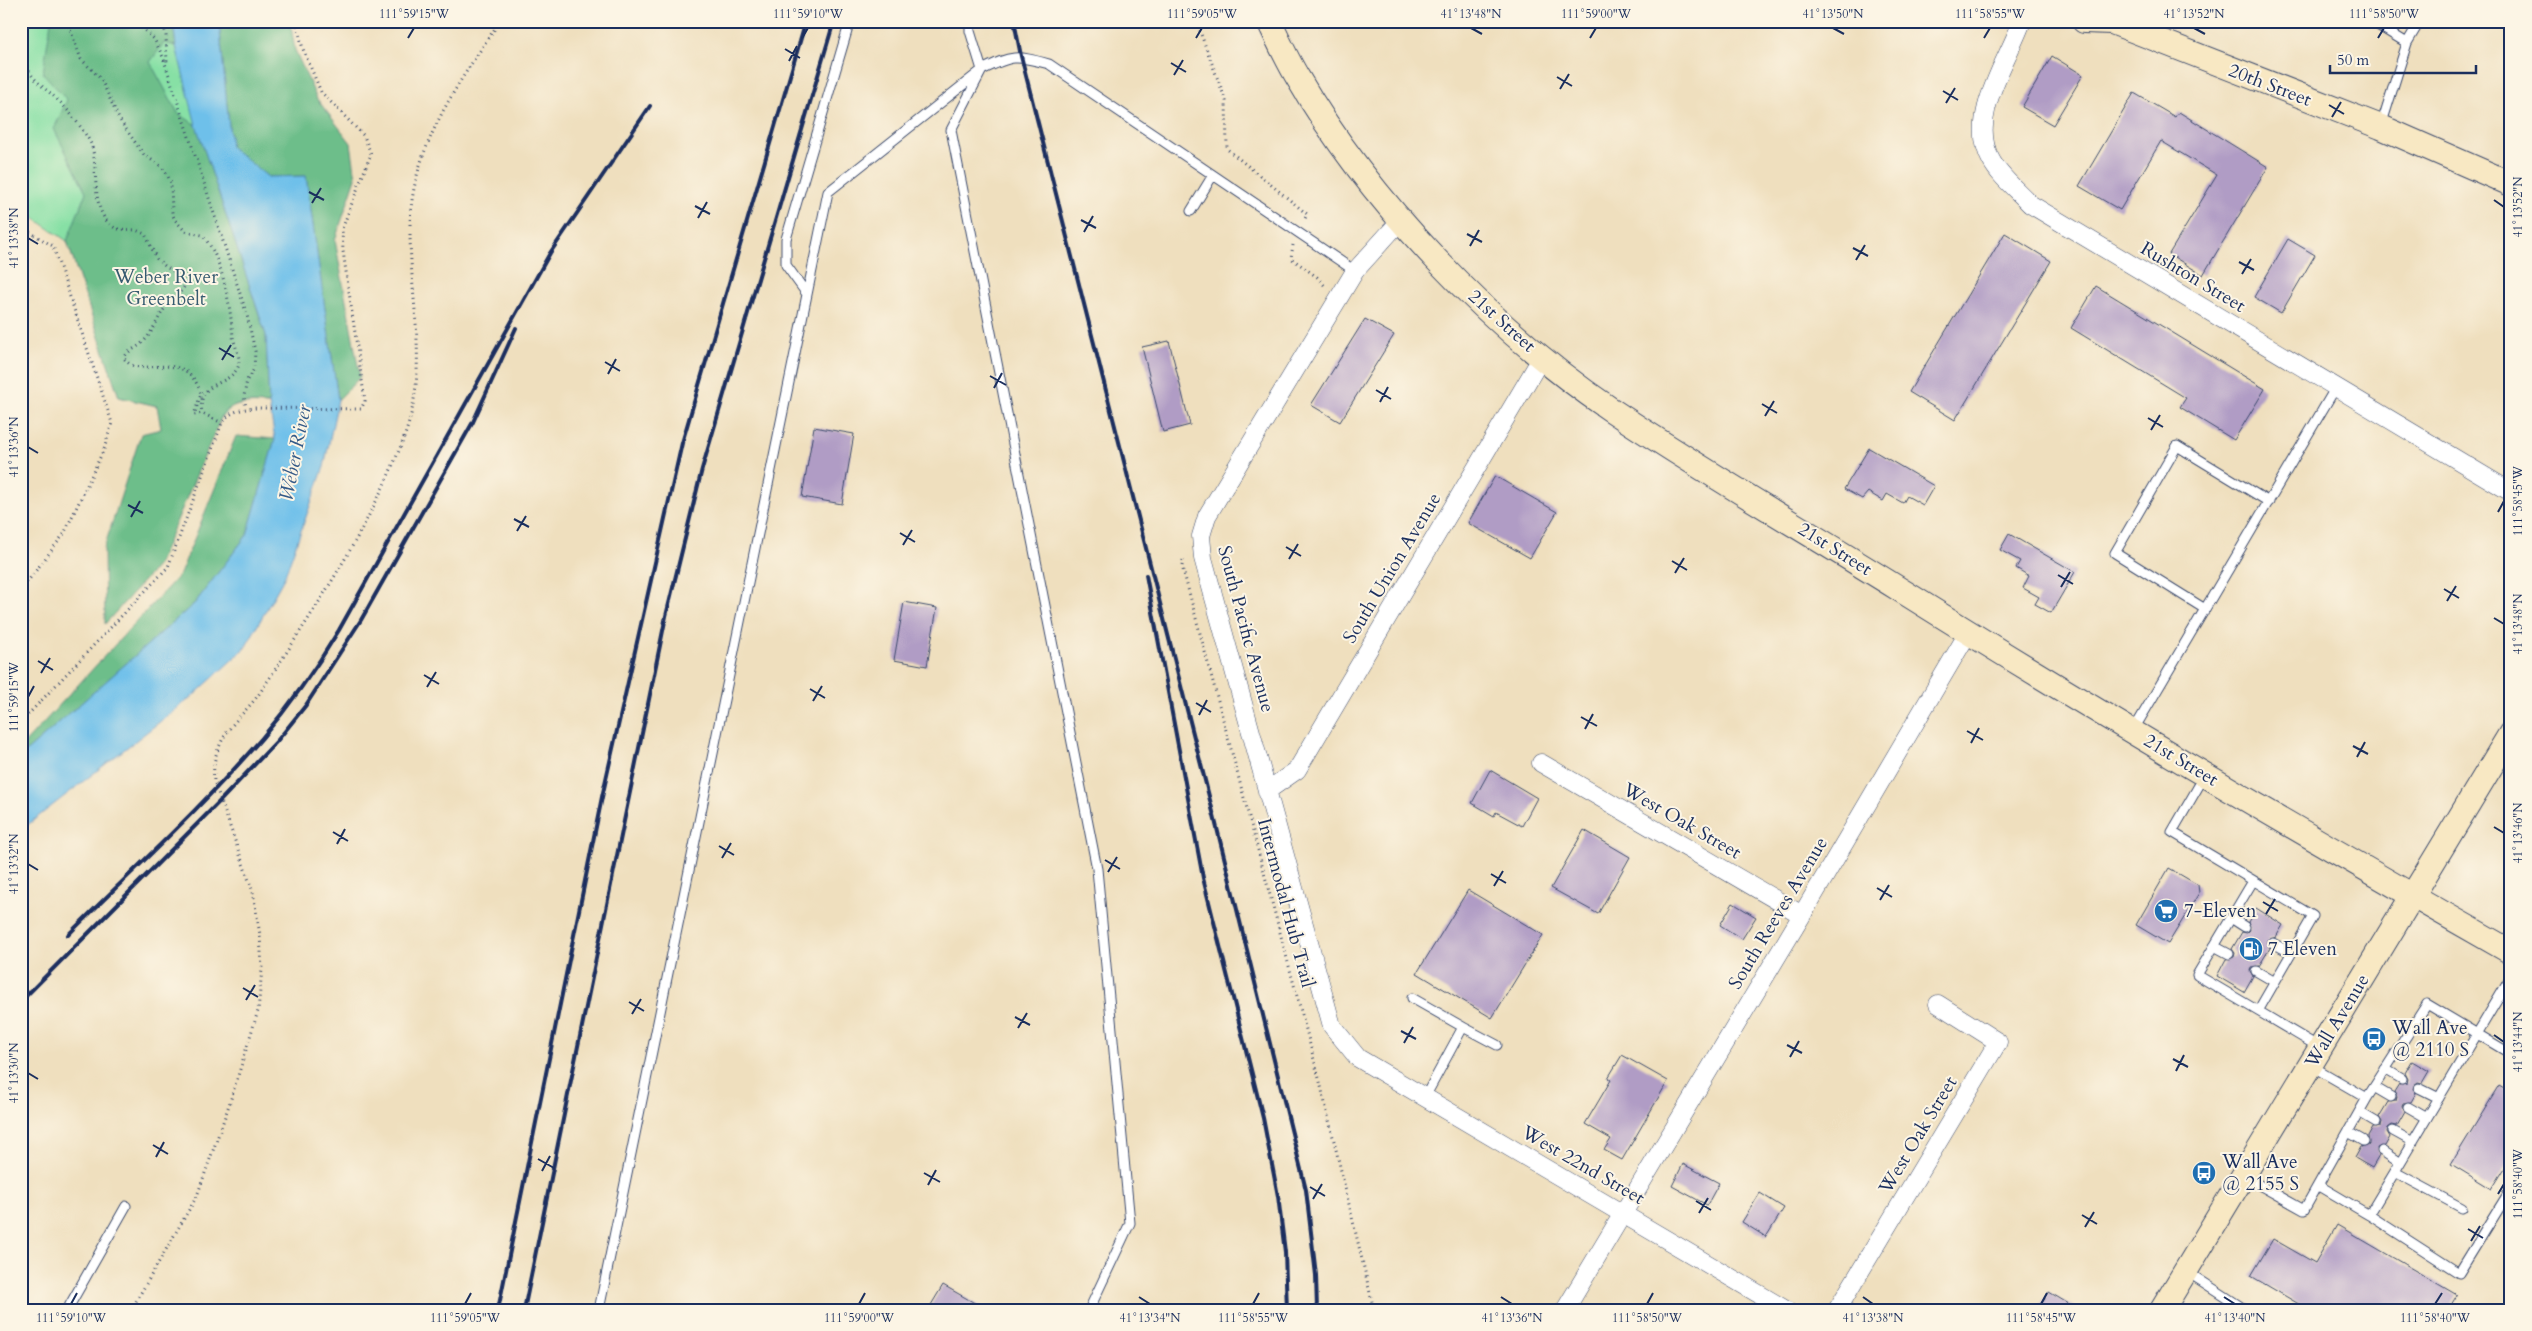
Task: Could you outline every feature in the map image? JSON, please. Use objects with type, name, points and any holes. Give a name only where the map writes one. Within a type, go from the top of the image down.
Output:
[{"type":"main road","name":"21st Street","points":[[1269,21],[1297,77],[1346,152],[1401,220],[1468,292],[1542,357],[1608,407],[1968,633],[2412,896],[2511,952]]},
{"type":"main road","name":"20th Street","points":[[2084,21],[2111,22],[2381,127],[2511,184]]},
{"type":"main road","name":"Wall Avenue","points":[[2162,1310],[2511,733]]},
{"type":"street","name":"Rushton Street","points":[[2022,21],[1986,109],[1984,126],[1990,159],[2030,204],[2511,492]]},
{"type":"street","name":"South Pacific Avenue","points":[[1358,1058],[1332,1026],[1203,558],[1200,536],[1207,516],[1355,270],[1401,220]]},
{"type":"street","name":"South Union Avenue","points":[[1267,791],[1297,770],[1542,357]]},
{"type":"street","name":"South Reeves Avenue","points":[[1565,1310],[1802,915],[1968,633]]},
{"type":"street","name":"West Oak Street","points":[[1541,763],[1802,915]]},
{"type":"street","name":"West Oak Street","points":[[1837,1310],[1998,1042],[1938,1004]]},
{"type":"street","name":"West 22nd Street","points":[[1358,1058],[1786,1310]]},
{"type":"lane","points":[[807,294],[786,265],[786,238],[850,21]]},
{"type":"lane","points":[[970,21],[970,31],[982,70],[951,130],[1097,869],[1130,1223],[1089,1310]]},
{"type":"lane","points":[[2371,21],[2407,42]]},
{"type":"lane","points":[[2381,127],[2407,42],[2420,21]]},
{"type":"lane","points":[[599,1310],[828,192],[982,70],[1005,58],[1021,56],[1049,64],[1355,270]]},
{"type":"lane","points":[[1191,211],[1213,175]]},
{"type":"lane","points":[[2132,731],[2336,388]]},
{"type":"lane","points":[[2205,609],[2114,553],[2176,446],[2269,502]]},
{"type":"lane","points":[[2205,774],[2172,832],[2313,916],[2258,1011]]},
{"type":"lane","points":[[2253,880],[2198,975],[2258,1011],[2367,1098]]},
{"type":"lane","points":[[2231,918],[2245,927]]},
{"type":"lane","points":[[2273,943],[2291,953]]},
{"type":"lane","points":[[2214,946],[2229,954]]},
{"type":"lane","points":[[2256,971],[2275,982]]},
{"type":"lane","points":[[2369,1215],[2511,977]]},
{"type":"lane","points":[[1412,998],[1497,1045]]},
{"type":"lane","points":[[2243,1176],[2304,1210],[2367,1098],[2427,1004],[2511,1054]]},
{"type":"lane","points":[[1425,1097],[1463,1026]]},
{"type":"lane","points":[[2385,1069],[2402,1078]]},
{"type":"lane","points":[[2374,1087],[2391,1097]]},
{"type":"lane","points":[[2419,1088],[2439,1098]]},
{"type":"lane","points":[[2408,1107],[2427,1118]]},
{"type":"lane","points":[[2359,1112],[2376,1122]]},
{"type":"lane","points":[[2393,1131],[2413,1142]]},
{"type":"lane","points":[[2348,1132],[2364,1141]]},
{"type":"lane","points":[[2382,1151],[2400,1163]]},
{"type":"lane","points":[[2395,1172],[2462,1208]]},
{"type":"lane","points":[[2318,1186],[2369,1215],[2459,1273],[2511,1189]]},
{"type":"lane","points":[[67,1310],[126,1206]]},
{"type":"lane","points":[[2186,1271],[2246,1310]]},
{"type":"path","points":[[66,21],[81,59],[101,79],[119,119],[144,155],[161,166],[167,174],[171,183],[172,213],[175,220],[185,231],[202,235],[214,254],[229,302],[233,337],[239,361],[237,369],[232,374],[206,391],[201,404],[202,413]]},
{"type":"path","points":[[134,21],[154,40],[167,68],[247,315],[255,351],[254,370],[248,380],[244,396],[246,408]]},
{"type":"path","points":[[162,21],[166,34],[167,68]]},
{"type":"path","points":[[21,722],[168,567],[222,424],[229,415],[246,408],[361,409],[365,401],[342,251],[342,230],[371,154],[364,136],[321,92],[302,49],[296,21]]},
{"type":"path","points":[[131,1310],[197,1196],[229,1105],[258,1011],[262,969],[260,935],[254,901],[214,781],[213,763],[227,732],[262,691],[329,585],[373,506],[402,442],[415,401],[419,376],[410,229],[415,180],[431,134],[472,63],[500,21]]},
{"type":"path","points":[[1196,21],[1226,101],[1227,149],[1307,214]]},
{"type":"path","points":[[21,37],[21,49],[29,71],[40,85],[67,109],[91,144],[99,202],[105,216],[117,229],[136,230],[144,234],[156,259],[166,268],[186,278],[184,287],[168,304],[147,337],[142,343],[127,353],[124,358],[129,364],[138,366],[175,366],[189,373],[195,380],[201,394],[194,415],[202,413],[222,424]]},
{"type":"path","points":[[21,227],[53,246],[112,423],[104,449],[64,534],[21,590]]},
{"type":"path","points":[[1294,241],[1291,258],[1318,277],[1338,299]]},
{"type":"path","name":"Intermodal Hub Trail","points":[[1184,557],[1182,566],[1320,1082],[1374,1310]]},
{"type":"green space","name":"Weber River Greenbelt","points":[[21,21],[173,21],[176,46],[269,404],[235,406],[223,415],[213,433],[157,406],[119,397],[67,241],[21,209]]},
{"type":"green space","name":"Weber River Greenbelt","points":[[51,21],[173,21],[176,46],[164,43],[150,62],[178,113],[196,125],[266,335],[269,404],[251,403],[239,405],[223,413],[158,565],[105,624],[104,548],[141,434],[161,429],[157,406],[119,397],[67,241],[86,192],[54,129],[67,100],[43,73]]},
{"type":"green space","points":[[219,21],[290,21],[295,50],[317,99],[351,143],[356,178],[335,240],[360,377],[338,400],[306,176],[268,177],[231,147]]},
{"type":"green space","points":[[236,436],[275,439],[247,535],[195,603],[21,756],[21,747],[180,574]]},
{"type":"water","name":"Weber River","points":[[173,21],[219,21],[231,147],[268,177],[306,176],[338,400],[324,467],[284,578],[245,648],[193,696],[21,830],[21,756],[195,603],[247,535],[275,439],[269,404],[266,335],[196,125],[176,46]]},
{"type":"building","points":[[2052,56],[2083,75],[2053,125],[2022,107]]},
{"type":"building","points":[[2134,93],[2175,117],[2179,112],[2268,167],[2203,275],[2169,254],[2217,175],[2161,141],[2120,210],[2079,186]]},
{"type":"building","points":[[2005,233],[2051,261],[1955,420],[1909,392]]},
{"type":"building","points":[[2288,239],[2315,255],[2281,313],[2254,297]]},
{"type":"building","points":[[2096,286],[2265,389],[2234,440],[2180,407],[2186,398],[2071,328]]},
{"type":"building","points":[[1365,319],[1394,335],[1340,422],[1311,405]]},
{"type":"building","points":[[1169,341],[1190,425],[1163,432],[1142,347]]},
{"type":"building","points":[[814,427],[854,434],[842,504],[802,497]]},
{"type":"building","points":[[1869,448],[1934,486],[1923,505],[1907,496],[1903,503],[1887,494],[1883,501],[1868,492],[1862,499],[1844,489]]},
{"type":"building","points":[[1495,476],[1557,512],[1530,558],[1468,523]]},
{"type":"building","points":[[2009,534],[2075,572],[2051,613],[2035,604],[2039,597],[2023,588],[2029,576],[2016,568],[2020,561],[2000,550]]},
{"type":"building","points":[[904,602],[937,608],[927,666],[894,660]]},
{"type":"building","points":[[1490,770],[1537,798],[1522,826],[1496,812],[1494,816],[1472,803]]},
{"type":"building","points":[[1584,830],[1630,857],[1598,914],[1551,888]]},
{"type":"building","name":"7-Eleven","points":[[2169,868],[2198,885],[2199,893],[2168,944],[2136,925]]},
{"type":"building","points":[[1468,890],[1543,935],[1492,1018],[1417,973]]},
{"type":"building","points":[[1733,903],[1756,917],[1742,939],[1720,925]]},
{"type":"building","name":"7 Eleven","points":[[2256,908],[2283,925],[2276,937],[2268,940],[2270,948],[2259,966],[2251,967],[2250,971],[2253,976],[2244,992],[2217,976],[2226,959],[2234,957],[2235,953],[2232,949],[2242,932],[2247,933],[2250,930],[2248,922]]},
{"type":"building","points":[[1622,1055],[1668,1081],[1622,1160],[1604,1150],[1611,1139],[1585,1124],[1611,1080],[1608,1078]]},
{"type":"building","points":[[2412,1061],[2429,1071],[2422,1083],[2418,1082],[2414,1085],[2413,1089],[2416,1093],[2411,1102],[2403,1103],[2402,1107],[2405,1112],[2397,1126],[2392,1125],[2388,1128],[2387,1132],[2390,1137],[2385,1146],[2377,1148],[2379,1156],[2372,1168],[2355,1158],[2361,1147],[2369,1144],[2368,1136],[2373,1127],[2381,1126],[2382,1122],[2379,1117],[2388,1102],[2396,1101],[2397,1097],[2394,1092],[2399,1084],[2407,1083],[2408,1079],[2405,1073]]},
{"type":"building","points":[[2499,1086],[2511,1093],[2511,1158],[2492,1189],[2451,1164]]},
{"type":"building","points":[[1683,1164],[1719,1183],[1707,1205],[1672,1186]]},
{"type":"building","points":[[1760,1193],[1784,1208],[1766,1237],[1742,1222]]},
{"type":"building","points":[[2337,1225],[2457,1295],[2448,1310],[2309,1310],[2251,1276],[2273,1239],[2315,1263]]},
{"type":"building","points":[[943,1285],[987,1310],[928,1310]]},
{"type":"building","points":[[2049,1292],[2079,1310],[2038,1310]]},
{"type":"railway","points":[[498,1310],[602,797],[682,443],[806,21]]},
{"type":"railway","points":[[524,1310],[666,616],[702,469],[834,21]]},
{"type":"railway","points":[[1014,21],[1021,56],[1214,816],[1306,1190],[1316,1275],[1317,1310]]},
{"type":"railway","points":[[68,935],[216,789],[262,738],[303,686],[339,630],[550,253],[650,106]]},
{"type":"railway","points":[[21,1001],[220,801],[277,741],[306,705],[361,620],[473,422],[516,328]]},
{"type":"railway","points":[[1146,575],[1203,878],[1263,1118],[1278,1196],[1285,1252],[1287,1310]]},
{"type":"place","name":"7-Eleven","points":[[2166,911]]},
{"type":"place","name":"7 Eleven","points":[[2251,949]]},
{"type":"place","name":"Wall Ave @ 2110 S","points":[[2374,1039]]},
{"type":"place","name":"Wall Ave @ 2155 S","points":[[2204,1173]]}]
